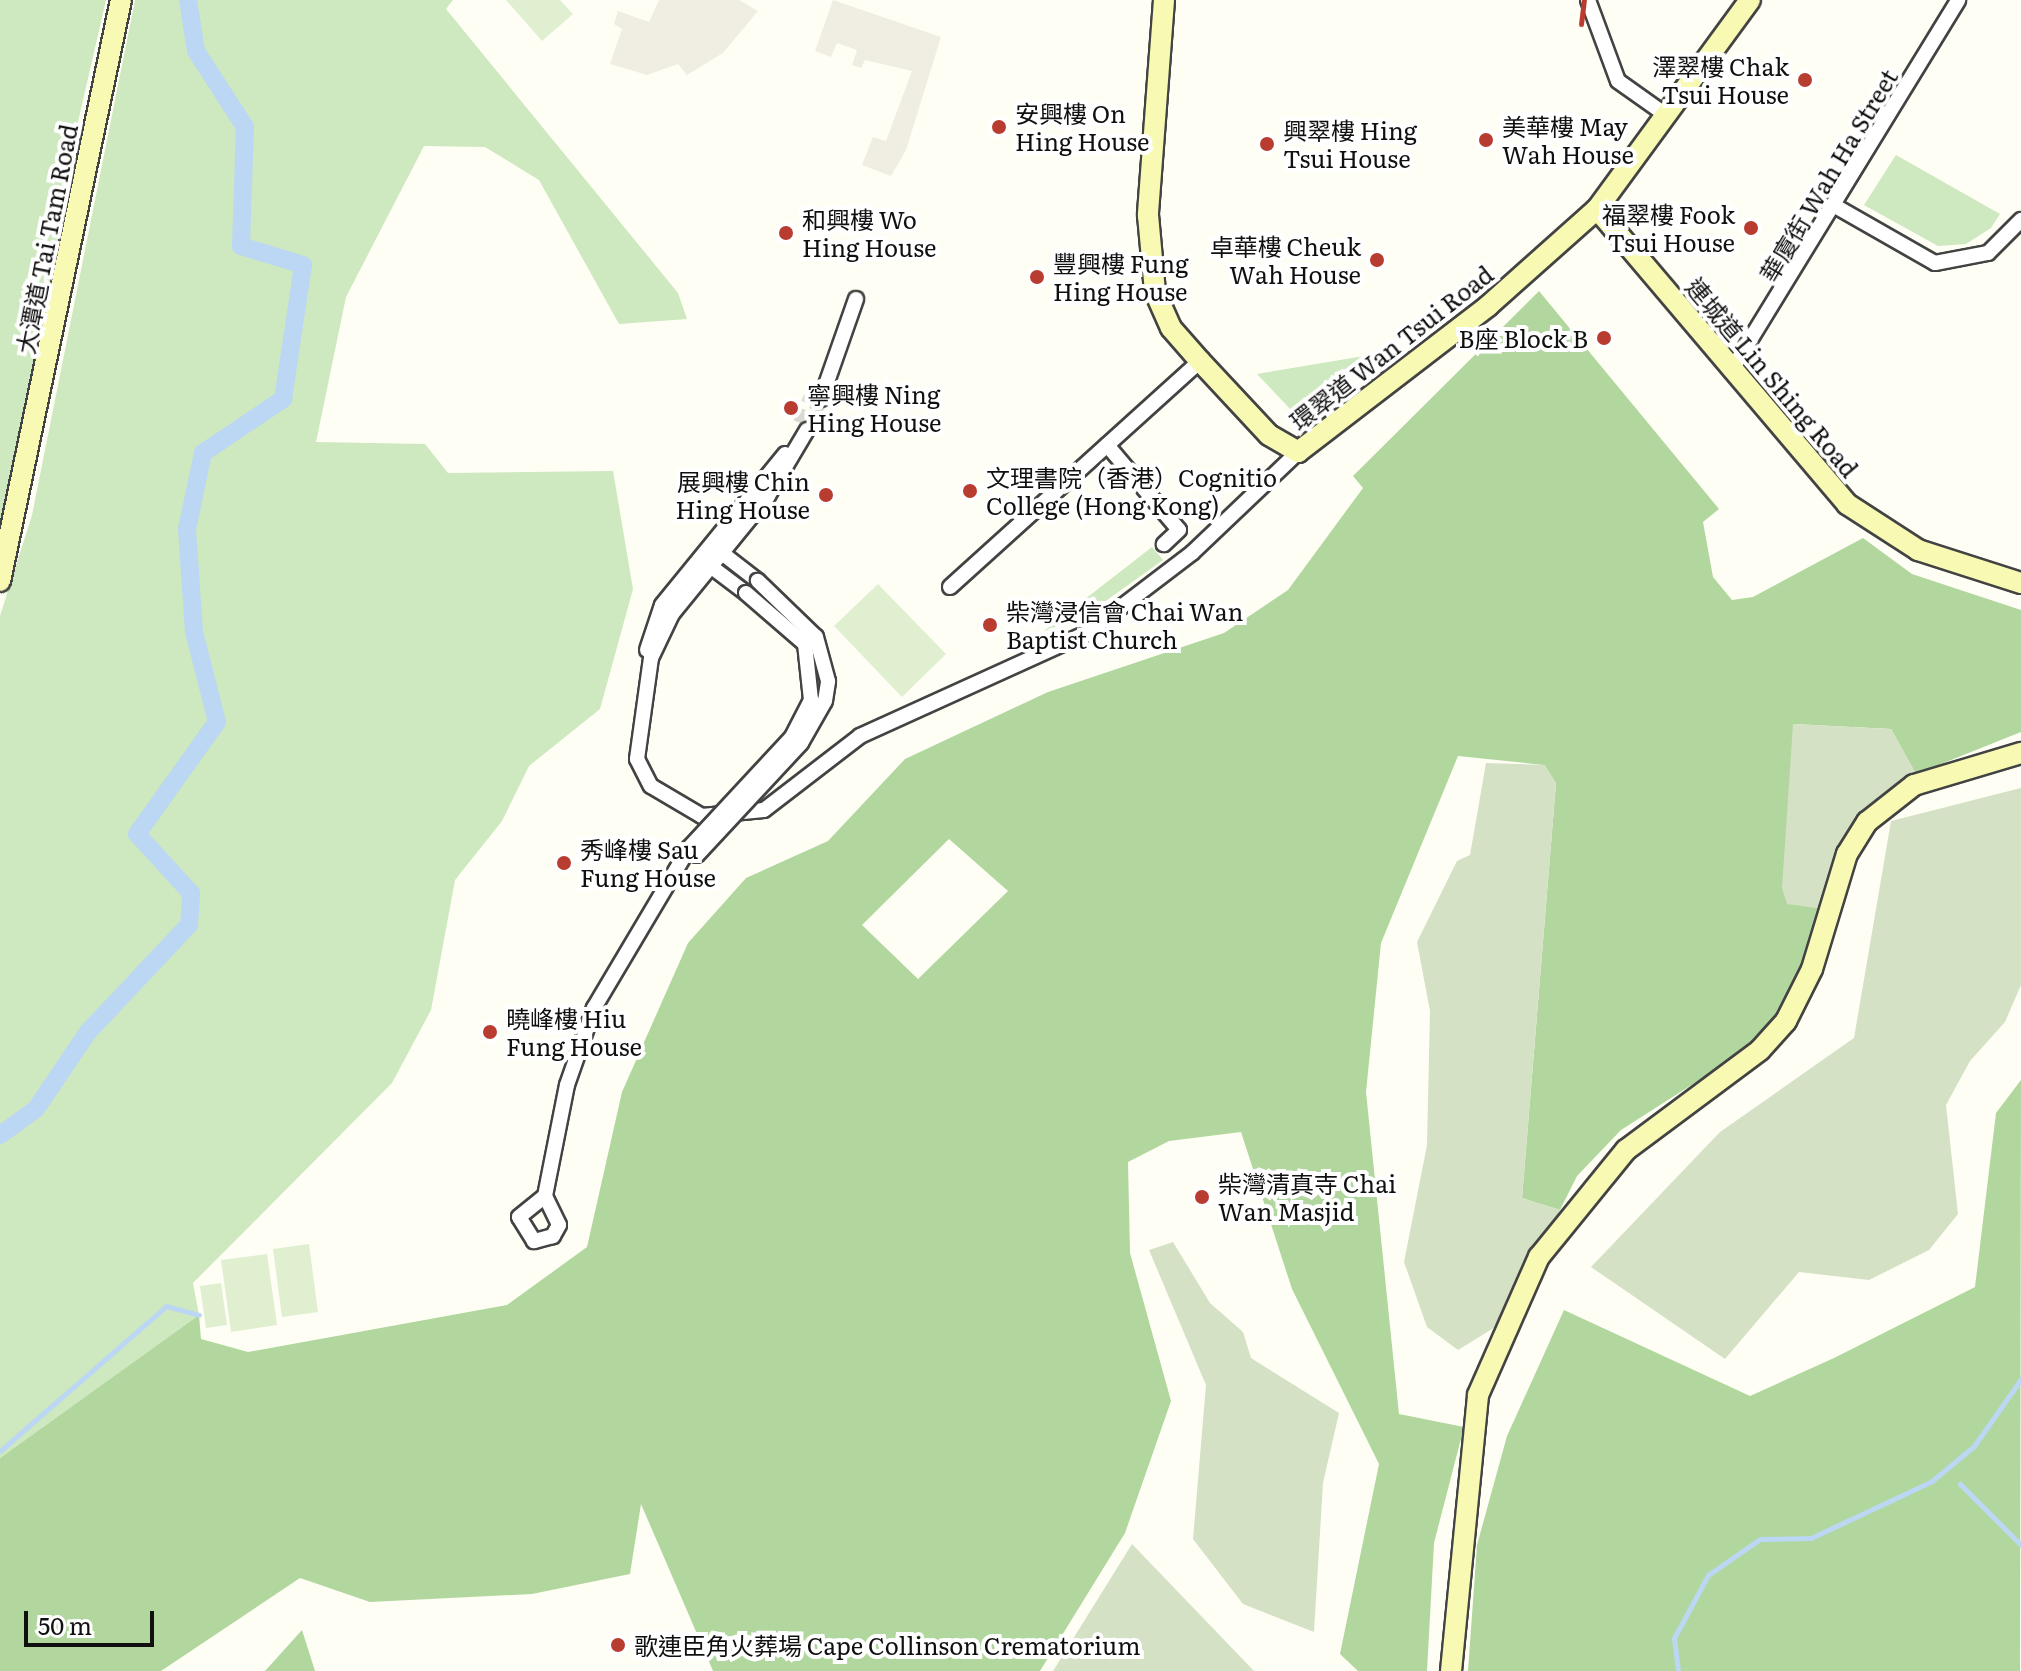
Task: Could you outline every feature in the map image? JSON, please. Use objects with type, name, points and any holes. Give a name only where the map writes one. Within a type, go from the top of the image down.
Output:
[{"type":"street","name":"大潭道 Tai Tam Road","points":[[0,581],[121,0]]},
{"type":"street","name":"環翠道 Wan Tsui Road","points":[[1164,0],[1150,269],[1164,315],[1200,361],[1269,435],[1298,452],[1488,306],[1597,209],[1750,0]]},
{"type":"street","points":[[1588,0],[1618,81],[1666,115]]},
{"type":"street","name":"華廈街 Wah Ha Street","points":[[1731,371],[1835,206],[1958,0]]},
{"type":"street","points":[[1835,206],[1935,263],[1988,253],[2021,220]]},
{"type":"street","name":"連城道 Lin Shing Road","points":[[1597,209],[1820,477],[1866,519],[1947,563],[2021,583]]},
{"type":"street","points":[[819,393],[856,299]]},
{"type":"street","points":[[950,587],[1200,361]]},
{"type":"street","points":[[706,563],[724,554],[803,429],[711,545],[706,563],[665,625],[648,671],[634,746],[651,786],[702,816],[744,817],[782,799],[860,736],[1087,633],[1192,553],[1298,452]]},
{"type":"street","points":[[1107,445],[1183,527],[1164,544]]},
{"type":"street","points":[[545,1192],[567,1085],[594,1008],[632,934],[680,867],[801,743],[825,701],[828,681],[816,637],[758,581],[711,545]]},
{"type":"street","points":[[680,867],[689,848],[792,737],[811,700],[805,644],[706,563]]},
{"type":"street","points":[[1451,1671],[1478,1395],[1539,1257],[1626,1150],[1760,1050],[1786,1021],[1808,978],[1847,854],[1867,822],[1914,785],[2021,753]]},
{"type":"green space","points":[[0,0],[106,0],[75,135],[57,293],[0,524]]},
{"type":"green space","points":[[135,0],[453,0],[446,9],[678,293],[687,319],[619,324],[539,180],[485,147],[424,146],[346,297],[316,442],[425,444],[448,473],[613,471],[633,589],[600,709],[529,766],[502,821],[455,880],[431,1010],[392,1083],[193,1283],[199,1315],[0,1458],[0,616],[32,515]]},
{"type":"green space","points":[[506,0],[560,0],[573,14],[542,41]]},
{"type":"green space","points":[[1896,155],[2000,214],[1991,228],[1966,244],[1938,246],[1864,205]]},
{"type":"green space","points":[[1539,291],[1719,509],[1703,522],[1713,577],[1732,600],[1753,597],[1863,538],[1912,574],[2021,610],[2021,732],[1916,774],[1891,729],[1793,724],[1823,909],[1802,976],[1757,1043],[1621,1130],[1577,1176],[1560,1210],[1522,1198],[1556,783],[1544,765],[1458,756],[1381,943],[1366,1092],[1399,1414],[1464,1427],[1434,1543],[1427,1671],[1358,1671],[1340,1654],[1379,1464],[1292,1289],[1241,1132],[1169,1141],[1128,1162],[1130,1253],[1171,1401],[1125,1533],[1040,1671],[713,1671],[641,1504],[630,1574],[532,1594],[370,1602],[300,1578],[161,1671],[0,1671],[0,1458],[199,1315],[201,1339],[248,1352],[507,1305],[587,1247],[622,1092],[688,943],[746,878],[828,841],[905,759],[1048,692],[1224,633],[1288,590],[1363,488],[1353,476]],"holes":[[[949,839],[1008,891],[918,979],[862,925]]]},
{"type":"green space","points":[[1376,354],[1294,413],[1257,374]]},
{"type":"green space","points":[[1152,547],[1163,560],[1082,618],[1044,631]]},
{"type":"green space","points":[[878,584],[946,654],[902,697],[834,626]]},
{"type":"green space","points":[[1793,724],[1891,729],[1916,774],[1851,827],[1823,909],[1787,904],[1782,888]]},
{"type":"green space","points":[[1486,763],[1545,765],[1556,783],[1522,1198],[1560,1210],[1497,1326],[1458,1350],[1427,1327],[1404,1262],[1427,1145],[1430,1011],[1417,942],[1457,861],[1470,855]]},
{"type":"green space","points":[[2021,788],[2021,985],[2005,1022],[1970,1061],[1946,1105],[1958,1214],[1929,1250],[1869,1280],[1799,1272],[1725,1359],[1591,1267],[1720,1132],[1854,1038],[1891,821]]},
{"type":"green space","points":[[2021,1080],[2020,1671],[1468,1671],[1477,1545],[1507,1436],[1564,1310],[1750,1396],[1834,1358],[1975,1287],[1996,1113]]},
{"type":"green space","points":[[1173,1242],[1210,1303],[1243,1332],[1251,1358],[1339,1413],[1323,1483],[1314,1632],[1243,1604],[1193,1539],[1206,1385],[1149,1250]]},
{"type":"green space","points":[[309,1244],[318,1312],[282,1317],[273,1249]]},
{"type":"green space","points":[[267,1254],[277,1325],[231,1332],[221,1260]]},
{"type":"green space","points":[[221,1283],[227,1325],[206,1328],[200,1286]]},
{"type":"green space","points":[[1132,1544],[1254,1671],[1053,1671]]},
{"type":"green space","points":[[302,1630],[315,1671],[265,1671]]},
{"type":"shaded area","points":[[659,0],[739,0],[758,11],[723,53],[687,75],[678,64],[647,75],[610,64],[622,29],[614,24],[618,11],[649,22]]},
{"type":"shaded area","points":[[833,0],[941,37],[906,150],[891,176],[862,165],[873,137],[886,141],[912,71],[865,60],[861,68],[852,65],[857,50],[837,43],[831,57],[815,51]]},
{"type":"waterway","points":[[0,1135],[36,1109],[88,1032],[189,925],[191,893],[137,834],[217,722],[194,632],[187,529],[203,453],[283,399],[303,265],[241,246],[245,127],[196,51],[188,0]]},
{"type":"waterway","points":[[0,1451],[166,1306],[199,1315]]},
{"type":"waterway","points":[[1678,1671],[1674,1638],[1708,1575],[1760,1539],[1811,1538],[1932,1481],[1974,1446],[2021,1379]]},
{"type":"waterway","points":[[1960,1484],[2021,1545]]},
{"type":"tunnel","points":[[800,423],[811,396]]},
{"type":"tunnel","points":[[807,430],[821,399]]},
{"type":"railway","points":[[1581,24],[1584,0]]},
{"type":"place","name":"澤翠樓 Chak Tsui House","points":[[1805,80]]},
{"type":"place","name":"安興樓 On Hing House","points":[[999,127]]},
{"type":"place","name":"美華樓 May Wah House","points":[[1486,140]]},
{"type":"place","name":"興翠樓 Hing Tsui House","points":[[1267,144]]},
{"type":"place","name":"福翠樓 Fook Tsui House","points":[[1751,228]]},
{"type":"place","name":"和興樓 Wo Hing House","points":[[786,233]]},
{"type":"place","name":"卓華樓 Cheuk Wah House","points":[[1377,260]]},
{"type":"place","name":"豐興樓 Fung Hing House","points":[[1037,277]]},
{"type":"place","name":"B座 Block B","points":[[1604,338]]},
{"type":"place","name":"寧興樓 Ning Hing House","points":[[791,408]]},
{"type":"place","name":"文理書院（香港）Cognitio College (Hong Kong)","points":[[970,491]]},
{"type":"place","name":"展興樓 Chin Hing House","points":[[826,495]]},
{"type":"place","name":"柴灣浸信會 Chai Wan Baptist Church","points":[[990,625]]},
{"type":"place","name":"秀峰樓 Sau Fung House","points":[[564,863]]},
{"type":"place","name":"曉峰樓 Hiu Fung House","points":[[490,1032]]},
{"type":"place","name":"柴灣清真寺 Chai Wan Masjid","points":[[1202,1197]]},
{"type":"place","name":"歌連臣角火葬場 Cape Collinson Crematorium","points":[[618,1645]]}]
